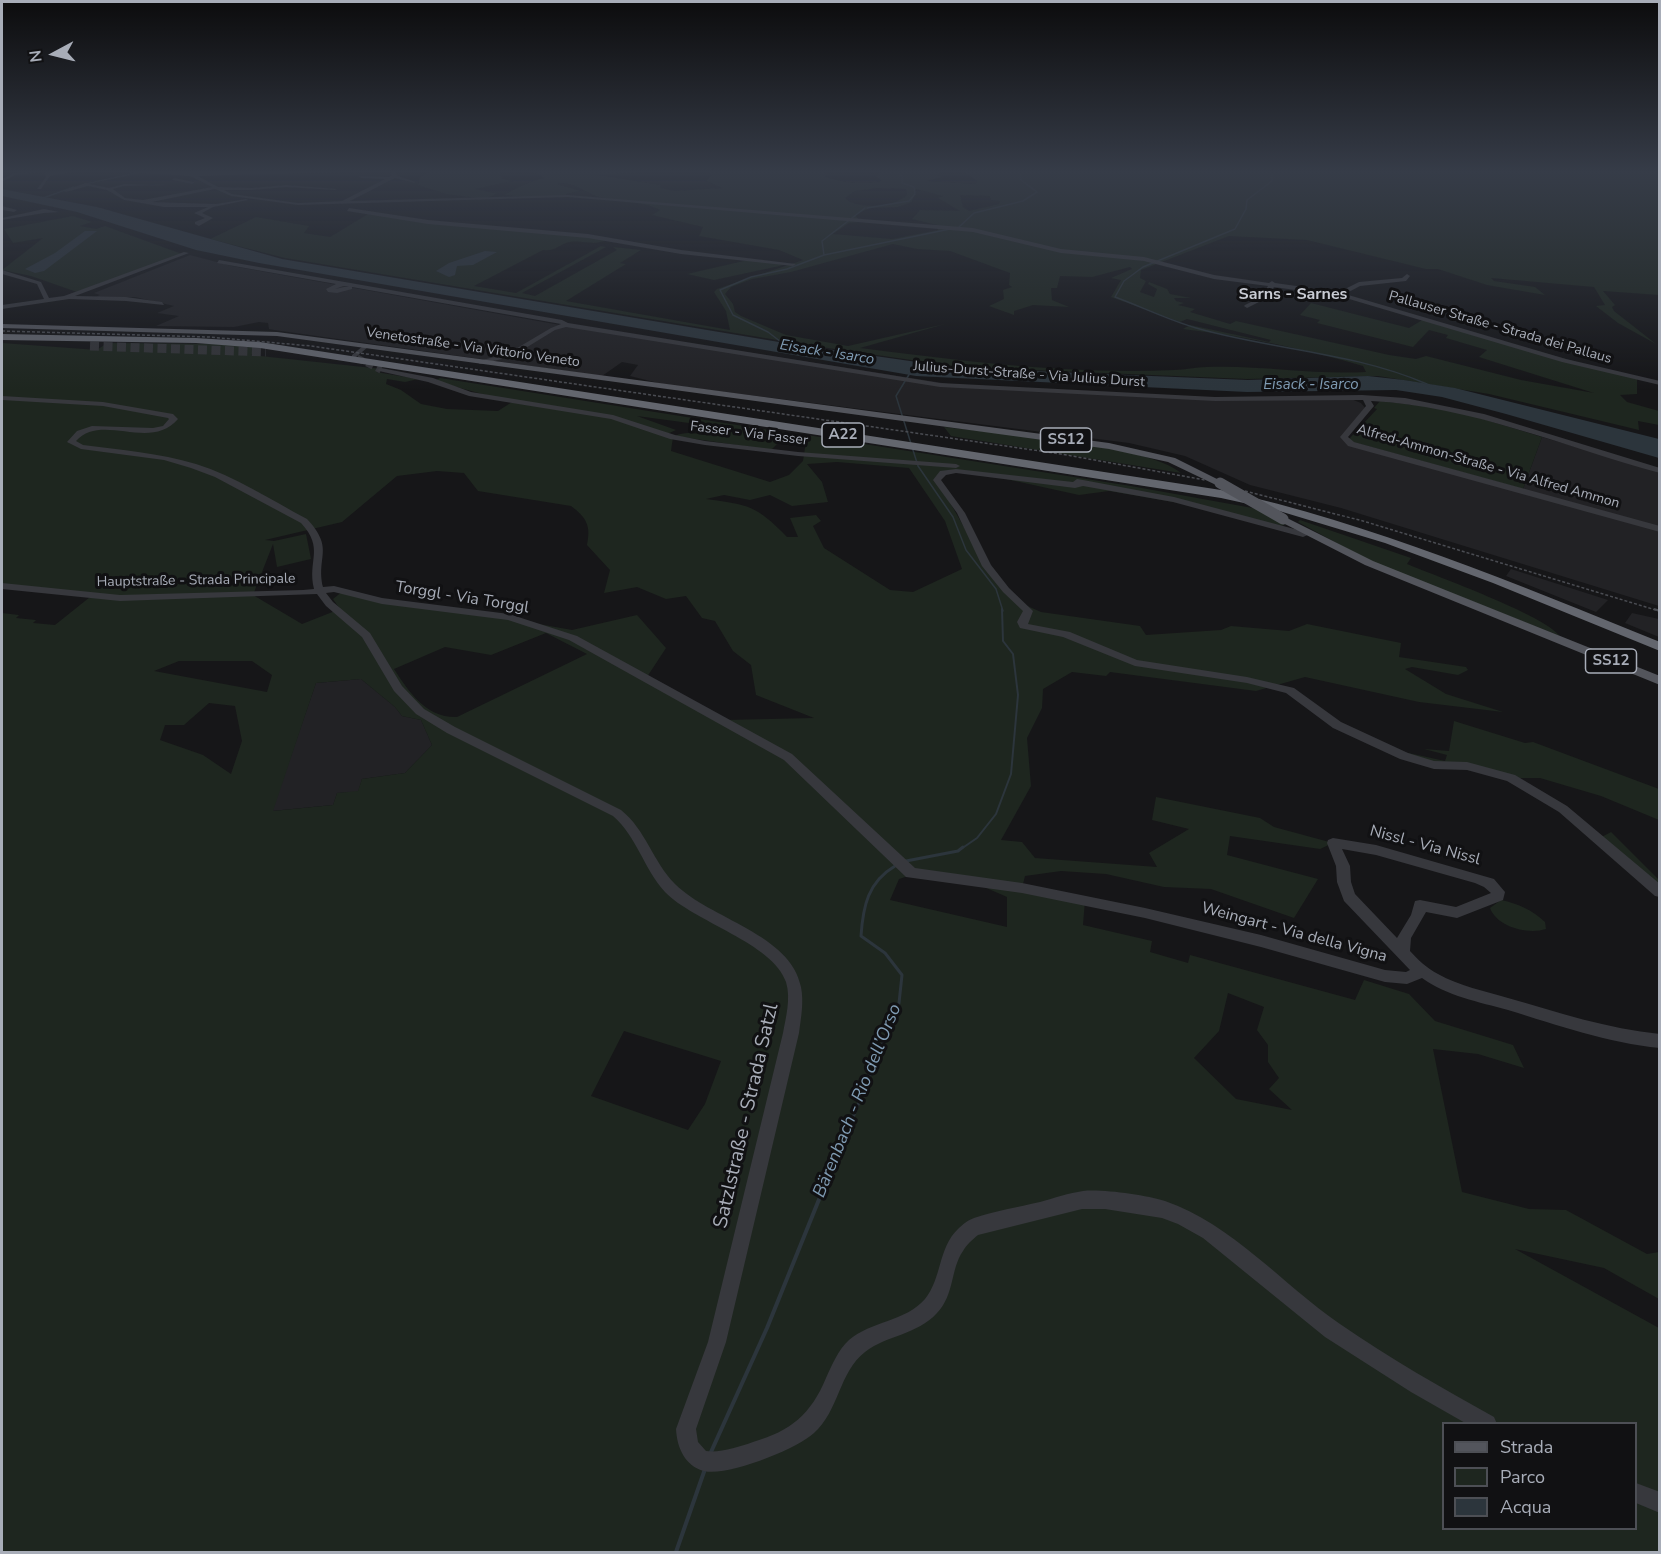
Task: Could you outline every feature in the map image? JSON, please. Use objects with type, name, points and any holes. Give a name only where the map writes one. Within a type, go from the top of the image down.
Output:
[{"type":"highway","name":"A22","points":[[2,339],[90,346]]},
{"type":"highway","name":"A22","points":[[2,339],[192,340],[260,345],[1221,494],[1311,514],[1388,538],[1659,647]]},
{"type":"highway","name":"A22","points":[[266,352],[380,366],[1244,502],[1333,525],[1417,553],[1659,652]]},
{"type":"main road","name":"Venetostraße - Via Vittorio Veneto","points":[[2,324],[242,329],[1133,450],[1181,464],[1220,483],[1306,532]]},
{"type":"main road","name":"SS12","points":[[1306,532],[1399,576],[1659,681]]},
{"type":"street","points":[[633,245],[793,264]]},
{"type":"street","name":"Pallauser Straße - Strada dei Pallaus","points":[[1035,245],[1061,251],[1153,261],[1215,277],[1270,286],[1340,294],[1585,367],[1659,383]]},
{"type":"street","points":[[65,298],[186,253]]},
{"type":"street","name":"Julius-Durst-Straße - Via Julius Durst","points":[[219,262],[345,286],[562,322],[566,325],[905,381],[1215,399],[1362,397],[1425,403],[1462,411],[1659,471]]},
{"type":"street","points":[[2,272],[39,284],[47,300]]},
{"type":"street","points":[[1340,294],[1359,284],[1404,280],[1407,276]]},
{"type":"street","points":[[1246,306],[1265,297],[1270,286]]},
{"type":"street","points":[[1251,289],[1270,286],[1328,298]]},
{"type":"street","points":[[2,307],[65,298],[126,298],[162,304]]},
{"type":"street","points":[[501,365],[553,329],[566,325]]},
{"type":"street","points":[[354,356],[365,346]]},
{"type":"street","points":[[480,362],[509,356],[526,347]]},
{"type":"street","points":[[501,365],[509,356]]},
{"type":"street","name":"Fasser - Via Fasser","points":[[381,370],[430,380],[469,394],[613,417],[673,437],[705,443],[823,456],[970,467],[1083,483]]},
{"type":"street","name":"Alfred-Ammon-Straße - Via Alfred Ammon","points":[[1346,397],[1367,407]]},
{"type":"street","name":"Alfred-Ammon-Straße - Via Alfred Ammon","points":[[1362,397],[1367,399],[1367,407]]},
{"type":"street","name":"Hauptstraße - Strada Principale","points":[[2,398],[20,401],[103,404],[170,416],[174,419],[171,424],[158,429],[98,428],[81,433],[71,442],[81,447],[164,458],[210,471],[304,521],[314,530],[320,542],[316,580],[319,591],[120,598],[2,586]]},
{"type":"street","name":"Alfred-Ammon-Straße - Via Alfred Ammon","points":[[1382,398],[1367,407],[1344,437],[1351,444],[1659,529]]},
{"type":"street","points":[[1306,532],[1302,534],[1174,500],[1083,483],[965,472],[943,473],[937,480],[955,505],[987,566],[1006,590],[1028,611],[1022,622],[1028,628],[1066,634],[1135,663],[1247,680],[1290,690],[1337,725],[1404,756],[1434,765],[1467,766],[1511,778],[1563,809],[1659,892]]},
{"type":"street","name":"Torggl - Via Torggl","points":[[319,591],[339,590],[382,601],[508,617],[573,638],[788,757],[911,873]]},
{"type":"street","name":"Satzlstraße - Strada Satzl","points":[[319,591],[325,600],[365,634],[402,694],[424,715],[623,817],[660,876],[672,890],[708,916],[764,947],[788,970],[795,995],[791,1033],[717,1342],[686,1429],[686,1442],[699,1459],[713,1462],[746,1455],[790,1438],[811,1425],[825,1404],[846,1358],[858,1346],[920,1318],[934,1303],[952,1250],[960,1236],[974,1227],[1082,1200],[1105,1200],[1162,1209],[1184,1217],[1209,1232],[1332,1330],[1418,1385],[1483,1422]]},
{"type":"street","name":"Nissl - Via Nissl","points":[[1403,950],[1402,938],[1420,913],[1420,905],[1457,913],[1498,896],[1498,892],[1489,882],[1376,850],[1333,843],[1343,866],[1344,882],[1349,897],[1403,950],[1421,972]]},
{"type":"street","name":"Weingart - Via della Vigna","points":[[911,873],[1022,888],[1145,913],[1261,941],[1385,976],[1407,978],[1421,972]]},
{"type":"street","points":[[1421,972],[1457,989],[1535,1012],[1616,1034],[1659,1041]]},
{"type":"street","points":[[1637,1494],[1659,1503]]},
{"type":"shaded area","points":[[190,255],[232,266],[560,325],[619,332],[962,386],[1215,399],[1346,397],[1361,403],[1367,410],[1347,437],[1353,442],[1523,489],[1542,437],[1659,471],[1659,606],[1341,508],[1250,485],[1185,456],[1129,443],[662,384],[630,376],[638,365],[622,362],[602,376],[274,330],[269,329],[268,323],[259,322],[234,327],[156,326],[179,316],[157,313],[174,306],[135,297],[93,298],[100,295],[94,293]]},
{"type":"shaded area","points":[[1511,569],[1608,600],[1596,612],[1506,576]]},
{"type":"shaded area","points":[[1632,613],[1659,619],[1659,637],[1625,623]]},
{"type":"shaded area","points":[[361,679],[395,707],[402,716],[421,720],[432,745],[405,773],[362,779],[358,792],[337,793],[333,805],[272,811],[316,683]]},
{"type":"green space","points":[[35,245],[156,245],[182,254],[77,292],[31,276],[2,270]]},
{"type":"green space","points":[[232,245],[563,245],[551,250],[543,250],[474,286],[516,293],[601,246],[606,247],[522,293],[535,296],[617,250],[613,247],[641,250],[620,263],[626,264],[566,301],[730,330],[726,311],[714,292],[717,289],[803,260],[779,250],[748,245],[891,245],[791,272],[752,279],[731,287],[725,294],[733,304],[735,312],[786,335],[848,346],[945,324],[860,348],[1057,369],[1136,371],[1247,367],[1346,373],[1366,372],[1363,366],[1319,354],[1251,339],[1183,329],[1190,325],[1269,342],[1271,340],[1187,319],[1180,322],[1111,297],[1121,280],[1111,278],[1132,269],[1130,267],[1092,277],[1060,276],[1057,288],[1051,288],[1052,300],[1069,307],[1033,305],[1014,311],[1014,315],[989,306],[1004,299],[1003,290],[1012,287],[1009,285],[1010,273],[950,251],[917,249],[895,245],[1207,245],[1141,270],[1140,278],[1146,281],[1140,292],[1154,297],[1157,289],[1148,284],[1149,282],[1167,289],[1170,294],[1191,298],[1174,298],[1184,303],[1178,305],[1195,309],[1190,312],[1230,324],[1236,321],[1389,355],[1416,359],[1426,356],[1521,380],[1594,393],[1479,357],[1487,350],[1446,338],[1448,335],[1429,330],[1413,347],[1317,323],[1320,320],[1300,315],[1311,303],[1409,328],[1424,319],[1637,379],[1637,394],[1620,395],[1627,402],[1659,411],[1659,425],[1638,421],[1639,430],[1489,394],[1378,376],[1247,379],[960,367],[807,345],[285,258]]},
{"type":"green space","points":[[1326,245],[1659,245],[1659,295],[1603,291],[1615,305],[1612,307],[1614,311],[1656,344],[1618,323],[1596,306],[1605,305],[1594,287],[1491,278],[1494,281],[1535,287],[1545,295],[1487,285],[1438,269],[1426,269]]},
{"type":"green space","points":[[748,260],[789,264],[714,280],[687,274]]},
{"type":"green space","points":[[2,343],[97,350],[107,343],[219,344],[262,348],[251,355],[382,369],[376,372],[418,379],[405,382],[387,379],[386,384],[401,390],[421,404],[447,409],[498,411],[512,402],[434,381],[440,378],[788,433],[771,450],[675,436],[688,433],[706,435],[726,428],[637,416],[676,430],[667,434],[673,437],[671,451],[770,482],[789,475],[803,461],[807,435],[1131,486],[1258,509],[1287,524],[1278,527],[1214,509],[1109,491],[1079,495],[974,472],[948,472],[937,480],[976,548],[1016,601],[1041,612],[1140,626],[1146,635],[1221,630],[1231,626],[1289,631],[1307,624],[1401,643],[1399,657],[1466,667],[1468,670],[1458,675],[1412,667],[1405,669],[1446,694],[1503,712],[1419,702],[1305,677],[1256,691],[1110,672],[1106,676],[1072,672],[1043,689],[1042,708],[1027,738],[1031,786],[1001,840],[1022,842],[1035,858],[1157,867],[1149,853],[1189,829],[1152,820],[1156,797],[1260,818],[1274,827],[1333,843],[1320,849],[1230,836],[1227,855],[1318,879],[1294,918],[1211,889],[1164,887],[1106,874],[1061,871],[1025,876],[1022,888],[1085,900],[1083,925],[1152,941],[1150,952],[1188,963],[1190,955],[1355,1000],[1364,980],[1409,994],[1435,1021],[1513,1045],[1524,1068],[1478,1054],[1433,1049],[1462,1192],[1529,1209],[1566,1210],[1647,1254],[1659,1252],[1659,1299],[1604,1268],[1515,1249],[1659,1328],[1659,1552],[2,1552],[2,613],[19,615],[16,618],[36,620],[33,623],[55,625],[90,597],[2,586]],"holes":[[[837,462],[909,468],[945,521],[962,569],[913,592],[890,590],[824,548],[813,526],[821,521],[816,515],[790,518],[798,537],[787,537],[767,518],[751,508],[706,499],[724,495],[750,500],[770,495],[792,506],[828,502],[822,482],[807,464]],[[437,471],[464,473],[478,491],[571,506],[587,523],[587,545],[610,570],[604,593],[637,587],[666,599],[686,596],[702,618],[715,621],[733,651],[751,665],[756,695],[814,718],[724,720],[647,677],[666,648],[637,615],[572,630],[472,612],[353,595],[343,591],[333,599],[340,609],[302,624],[253,595],[273,544],[277,567],[311,559],[306,534],[274,541],[265,540],[342,522],[397,476]],[[546,633],[587,654],[457,717],[446,716],[427,708],[412,695],[394,669],[445,647],[491,655]],[[179,661],[252,661],[272,675],[267,692],[154,671]],[[361,679],[395,707],[402,716],[421,720],[432,745],[405,773],[362,779],[358,791],[337,793],[333,805],[273,811],[316,683]],[[209,703],[235,706],[242,741],[231,774],[203,755],[160,740],[165,725],[184,725]],[[915,874],[975,883],[1007,897],[1007,927],[890,900],[899,879]],[[1228,993],[1264,1007],[1257,1030],[1268,1045],[1268,1062],[1279,1078],[1269,1089],[1292,1110],[1236,1099],[1194,1058],[1219,1031]],[[624,1031],[721,1061],[705,1104],[688,1130],[591,1096]]]},
{"type":"green space","points":[[1380,401],[1450,409],[1542,437],[1523,489],[1353,442],[1349,439],[1377,409],[1374,408]]},
{"type":"green space","points":[[944,427],[1105,448],[1164,463],[1181,473],[951,436]]},
{"type":"green space","points":[[1300,520],[1411,558],[1407,564],[1512,607],[1550,627],[1560,636],[1370,561],[1298,522]]},
{"type":"green space","points":[[1454,721],[1525,743],[1533,742],[1659,789],[1659,820],[1601,796],[1540,778],[1511,778],[1451,767],[1381,747],[1445,761],[1447,755],[1424,749],[1449,751]]},
{"type":"green space","points":[[1611,832],[1659,880],[1659,894],[1598,839]]},
{"type":"green space","points":[[1501,900],[1535,914],[1545,922],[1546,929],[1531,931],[1506,925],[1494,915],[1490,908]]},
{"type":"water","points":[[67,245],[79,245],[44,271],[35,273],[25,269]]},
{"type":"water","name":"Eisack - Isarco","points":[[179,245],[230,245],[282,259],[791,344],[959,368],[1248,380],[1368,376],[1404,380],[1455,388],[1659,439],[1659,458],[1442,397],[1396,390],[1247,392],[916,376],[259,263]]},
{"type":"water","points":[[485,251],[497,252],[473,265],[457,266],[455,275],[449,277],[436,271],[449,263]]},
{"type":"waterway","points":[[823,245],[824,255]]},
{"type":"waterway","points":[[824,255],[875,245]]},
{"type":"waterway","points":[[1197,245],[1143,267],[1124,281],[1115,297],[1196,328],[1371,365],[1427,384]]},
{"type":"waterway","name":"Eisack - Isarco","points":[[781,342],[768,332],[733,315],[720,290],[751,277],[787,269],[824,255]]},
{"type":"waterway","name":"Bärenbach - Rio dell’Orso","points":[[910,373],[896,396],[918,466],[953,517],[966,550],[996,589],[1003,611]]},
{"type":"waterway","name":"Bärenbach - Rio dell’Orso","points":[[961,849],[977,838],[996,814],[1011,774],[1018,695],[1013,654],[1003,641],[1002,609]]},
{"type":"waterway","name":"Bärenbach - Rio dell’Orso","points":[[906,861],[958,851],[963,847]]},
{"type":"waterway","name":"Bärenbach - Rio dell’Orso","points":[[837,1157],[899,1003],[902,975],[885,953],[861,936],[863,915],[873,887],[886,872],[895,866]]},
{"type":"waterway","name":"Bärenbach - Rio dell’Orso","points":[[711,1452],[767,1328],[837,1155]]},
{"type":"waterway","name":"Bärenbach - Rio dell’Orso","points":[[676,1552],[705,1469]]},
{"type":"tunnel","points":[[90,346],[266,352]]},
{"type":"tunnel","points":[[357,358],[381,370]]},
{"type":"railway","points":[[2,331],[209,337],[311,346],[1061,454],[1205,480]]},
{"type":"railway","points":[[1245,491],[1363,521],[1659,611]]},
{"type":"railway","points":[[1654,609],[1660,611]]},
{"type":"district","name":"Sarns - Sarnes","points":[[1293,295]]}]
